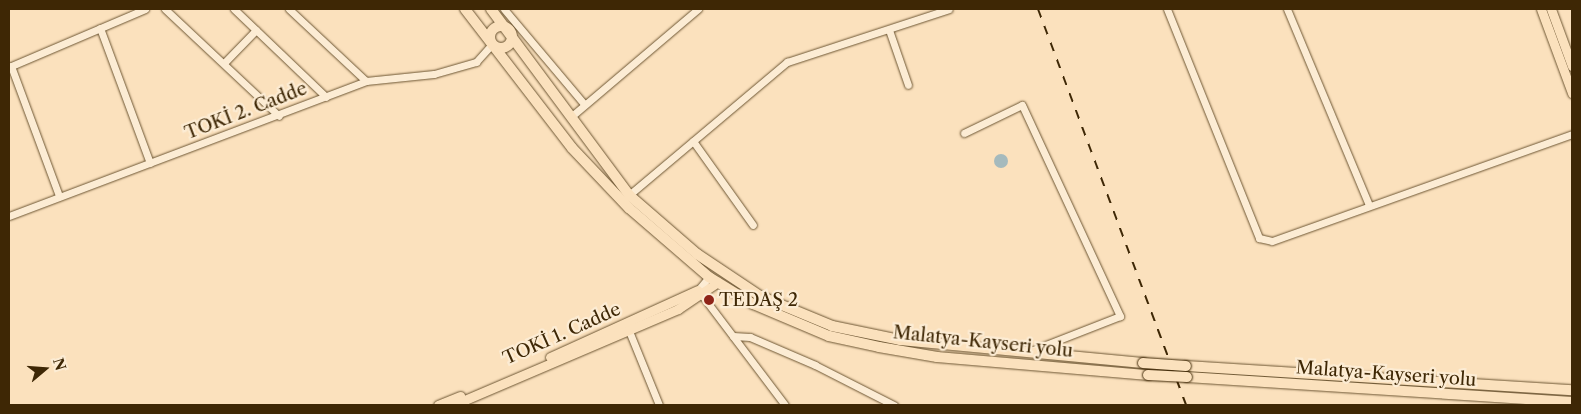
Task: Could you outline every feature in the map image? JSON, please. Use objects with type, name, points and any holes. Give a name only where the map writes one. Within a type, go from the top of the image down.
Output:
[{"type":"highway","name":"Malatya-Kayseri yolu","points":[[465,9],[572,148],[663,241],[708,277],[753,304],[829,336],[937,357],[1148,375],[1186,372],[1572,402]]},
{"type":"highway","points":[[491,9],[573,115],[629,195],[731,279],[760,296],[832,326],[900,340],[1142,364],[1186,372],[1572,390]]},
{"type":"highway","points":[[499,26],[509,30],[509,46],[502,49],[492,44],[493,30],[499,26]]},
{"type":"main road","points":[[1546,10],[1572,66]]},
{"type":"main road","points":[[1546,10],[1572,93]]},
{"type":"main road","name":"TOKİ 1. Cadde","points":[[453,405],[628,327],[700,293],[718,282]]},
{"type":"main road","name":"TOKİ 1. Cadde","points":[[438,405],[628,327]]},
{"type":"street","points":[[59,196],[10,67],[145,9]]},
{"type":"street","points":[[165,9],[224,62],[279,116]]},
{"type":"street","points":[[234,9],[326,97]]},
{"type":"street","points":[[289,9],[366,81]]},
{"type":"street","points":[[504,9],[584,104]]},
{"type":"street","points":[[573,115],[698,9]]},
{"type":"street","points":[[629,195],[787,62],[949,9]]},
{"type":"street","points":[[1167,9],[1259,238],[1272,241],[1572,134]]},
{"type":"street","points":[[1287,9],[1369,205]]},
{"type":"street","points":[[100,28],[150,163]]},
{"type":"street","points":[[224,62],[256,30]]},
{"type":"street","points":[[889,30],[908,85]]},
{"type":"street","name":"TOKİ 2. Cadde","points":[[9,216],[279,116],[366,81],[434,74],[476,62],[492,44]]},
{"type":"street","points":[[964,132],[1022,105],[1120,316],[1091,330],[1050,340],[1027,353]]},
{"type":"street","points":[[693,141],[753,225]]},
{"type":"street","points":[[708,277],[700,293],[785,405]]},
{"type":"street","points":[[628,327],[659,405]]},
{"type":"street","points":[[733,336],[750,337],[894,405]]},
{"type":"shaded area","points":[[998,154],[1004,154],[1008,161],[1004,168],[998,168],[994,164],[994,158]]},
{"type":"railway","points":[[1038,9],[1186,405]]},
{"type":"place","name":"TEDAŞ 2","points":[[709,300]]}]
